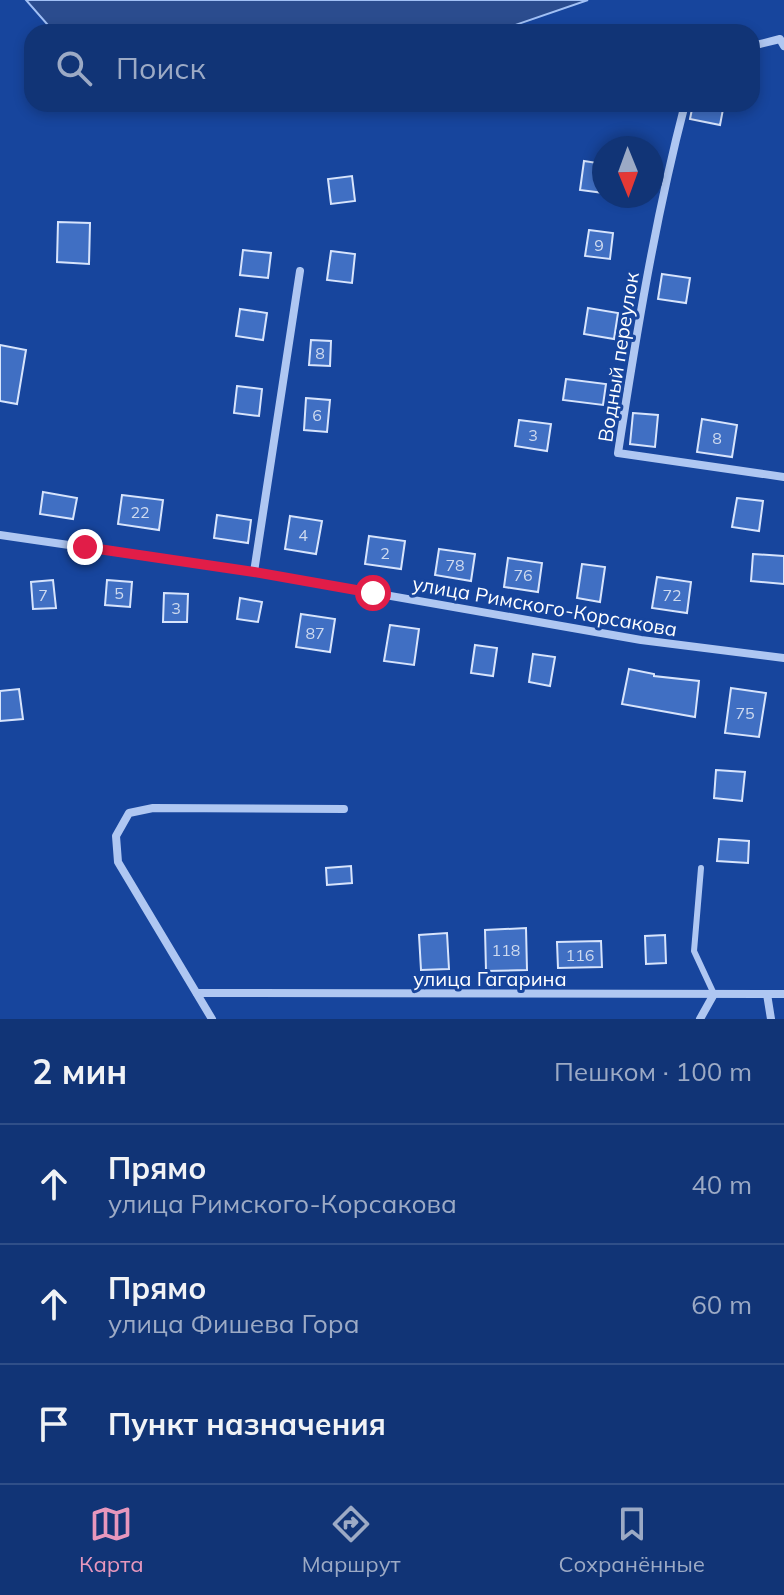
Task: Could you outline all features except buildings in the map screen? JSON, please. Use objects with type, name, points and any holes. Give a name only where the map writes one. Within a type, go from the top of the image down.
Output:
[{"type":"street","points":[[760,44],[780,39],[784,46]]},
{"type":"street","name":"Водный переулок","points":[[683,112],[665,180],[642,298],[618,453],[784,477]]},
{"type":"street","points":[[254,572],[300,271]]},
{"type":"street","name":"улица Римского-Корсакова","points":[[0,535],[254,572],[641,640],[784,658]]},
{"type":"street","points":[[212,1019],[118,862],[116,836],[129,813],[153,808],[344,809]]},
{"type":"street","name":"улица Гагарина","points":[[197,993],[784,994]]},
{"type":"street","points":[[700,1019],[714,994]]},
{"type":"street","points":[[767,994],[771,1019]]},
{"type":"lane","points":[[701,868],[694,951],[714,994]]},
{"type":"water","points":[[26,0],[588,0],[518,24],[47,24]]},
{"type":"route","points":[[85,547],[373,593]]}]
